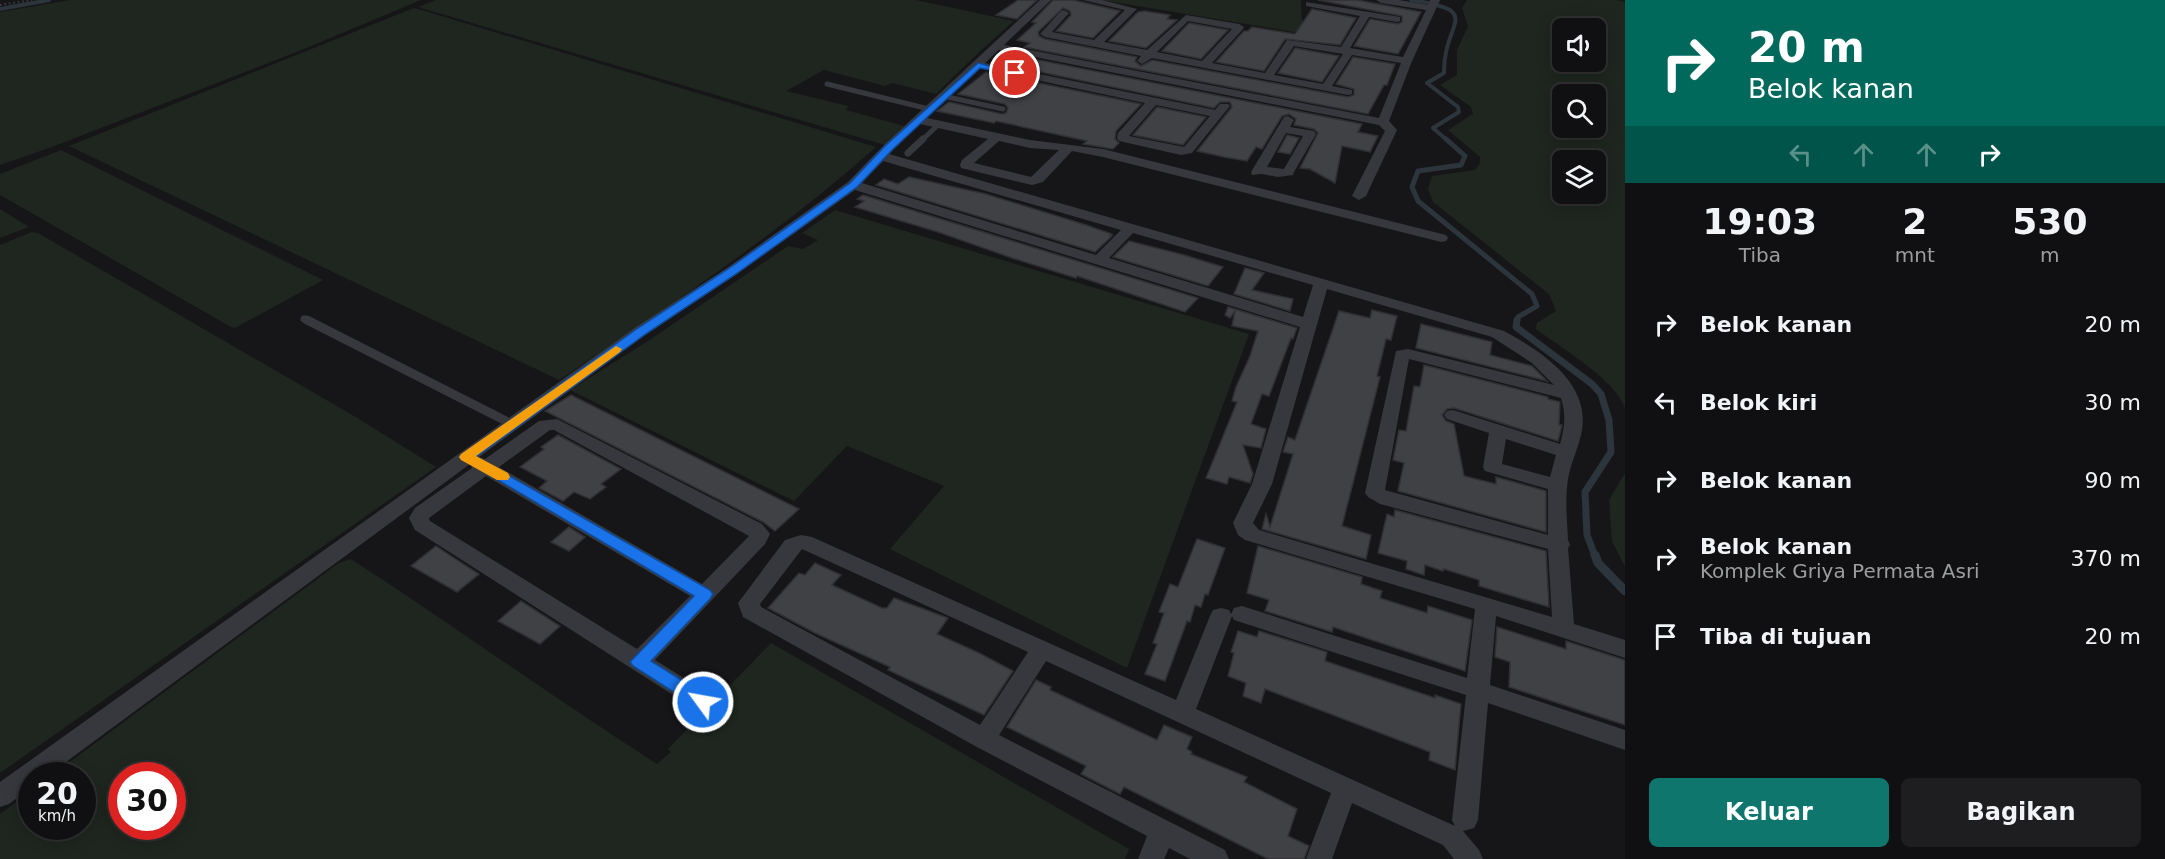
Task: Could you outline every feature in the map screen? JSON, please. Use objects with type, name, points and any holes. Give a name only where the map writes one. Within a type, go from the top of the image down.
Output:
[{"type":"street","points":[[0,796],[642,330],[732,272],[854,185],[924,114],[1046,0]]},
{"type":"street","points":[[1088,0],[1132,9],[1096,44]]},
{"type":"street","points":[[1381,0],[1434,4],[1407,61],[1383,122]]},
{"type":"street","points":[[1309,4],[1397,19]]},
{"type":"street","points":[[1064,13],[1045,34],[1348,92]]},
{"type":"street","points":[[1326,87],[1366,14]]},
{"type":"street","points":[[1131,73],[1186,18],[1239,27],[1204,65]]},
{"type":"street","points":[[1268,76],[1290,42],[1407,61]]},
{"type":"street","points":[[996,46],[1383,122],[1391,130],[1359,196]]},
{"type":"street","points":[[978,65],[1218,114]]},
{"type":"street","points":[[1153,101],[1122,136],[1123,138],[1185,152],[1234,93]]},
{"type":"street","points":[[1282,129],[1310,134],[1288,172],[1258,171],[1282,129],[1296,105]]},
{"type":"street","points":[[924,114],[939,124],[1030,144],[1103,153],[1441,238]]},
{"type":"street","points":[[997,137],[966,165],[1032,181],[1038,179],[1068,147]]},
{"type":"street","points":[[881,156],[1497,334],[1524,349],[1548,367],[1574,409],[1573,426],[1558,485],[1563,629]]},
{"type":"street","points":[[854,185],[1308,324]]},
{"type":"street","points":[[1099,260],[1130,228]]},
{"type":"street","points":[[1321,284],[1262,484],[1243,523],[1245,530],[1252,535],[1625,649]]},
{"type":"street","points":[[1560,545],[1388,499],[1376,493],[1402,355],[1408,354],[1566,394]]},
{"type":"street","points":[[1453,415],[1566,452]]},
{"type":"street","points":[[639,662],[758,539],[760,534],[755,529],[557,424],[545,425],[422,513],[419,518],[422,525],[639,662],[703,702]]},
{"type":"street","points":[[1498,430],[1491,466],[1558,485]]},
{"type":"street","points":[[466,457],[705,594]]},
{"type":"street","points":[[1216,859],[984,740],[758,616],[751,611],[749,603],[792,545],[801,542],[812,544],[1456,839],[1470,859]]},
{"type":"street","points":[[1466,820],[1486,605]]},
{"type":"street","points":[[1182,713],[1231,615],[1477,690],[1625,740]]},
{"type":"street","points":[[984,740],[1042,650]]},
{"type":"street","points":[[1319,859],[1345,788]]},
{"type":"street","points":[[1150,859],[1162,831]]},
{"type":"lane","points":[[827,84],[924,114]]},
{"type":"lane","points":[[943,96],[1003,109]]},
{"type":"lane","points":[[908,153],[939,124]]},
{"type":"lane","points":[[304,319],[512,424]]},
{"type":"path","points":[[0,5],[32,0]]},
{"type":"shaded area","points":[[70,0],[421,0],[299,51],[0,165],[0,12]]},
{"type":"shaded area","points":[[436,0],[916,0],[1014,21],[936,94],[892,83],[885,86],[824,70],[786,91],[848,106],[846,110],[904,126],[885,145],[418,7]]},
{"type":"shaded area","points":[[1101,0],[1301,0],[1302,20],[1308,27],[1306,34]]},
{"type":"shaded area","points":[[1467,0],[1616,0],[1625,2],[1625,408],[1619,397],[1599,375],[1536,329],[1537,323],[1556,311],[1549,294],[1433,202],[1428,189],[1432,176],[1475,170],[1480,163],[1480,157],[1448,130],[1473,114],[1471,107],[1440,85],[1457,75],[1457,50],[1468,26],[1462,8]]},
{"type":"shaded area","points":[[414,8],[876,147],[761,240],[559,380],[69,146]]},
{"type":"shaded area","points":[[61,150],[323,280],[235,328],[231,327],[0,195],[0,174]]},
{"type":"shaded area","points":[[0,209],[29,227],[0,238]]},
{"type":"shaded area","points":[[835,210],[1249,334],[1127,668],[890,549],[944,486],[847,446],[794,501],[570,390],[648,341],[788,246],[803,249],[818,240],[802,233]]},
{"type":"shaded area","points":[[32,232],[38,233],[354,416],[436,467],[0,773],[0,245]]},
{"type":"shaded area","points":[[1625,473],[1625,567],[1612,541],[1609,500]]},
{"type":"shaded area","points":[[351,559],[657,764],[671,752],[668,749],[771,643],[1129,849],[1125,859],[0,859],[0,814],[18,801],[18,840],[96,840],[96,762],[70,762],[339,563]]},
{"type":"building","points":[[1018,0],[1037,0],[1017,19],[996,15]]},
{"type":"building","points":[[1053,0],[1073,0],[1120,11],[1093,38],[1056,31],[1071,15],[1070,11],[1063,8],[1038,32],[1039,36],[1137,57],[1135,61],[1141,66],[1152,60],[1348,97],[1354,95],[1354,89],[1336,84],[1353,57],[1395,64],[1387,85],[1384,85],[1368,114],[1024,47],[1030,43],[1017,40],[1036,23],[1032,22]]},
{"type":"building","points":[[1318,0],[1357,0],[1421,12],[1398,54],[1354,46],[1370,19],[1398,24],[1402,22],[1402,16]]},
{"type":"building","points":[[1312,9],[1356,18],[1340,45],[1285,39],[1264,71],[1216,62],[1244,31],[1252,27],[1295,34]]},
{"type":"building","points":[[1138,12],[1170,15],[1167,19],[1177,20],[1146,48],[1109,41]]},
{"type":"building","points":[[1189,23],[1228,30],[1201,59],[1162,51]]},
{"type":"building","points":[[1295,48],[1339,56],[1322,82],[1278,73]]},
{"type":"building","points":[[1014,55],[1362,124],[1358,132],[1378,136],[1370,152],[1342,146],[1335,183],[1310,169],[1300,168],[1318,133],[1314,129],[1294,125],[1296,119],[1289,114],[1282,116],[1262,149],[1256,147],[1247,161],[1224,157],[1197,151],[1232,107],[1230,102],[1220,102],[1214,108],[1002,64]]},
{"type":"building","points":[[986,72],[1141,104],[1116,131],[1115,139],[1119,143],[1113,149],[1083,144],[1087,141],[996,121],[994,123],[937,111],[949,102],[1006,113],[1008,108],[1005,104],[958,94]]},
{"type":"building","points":[[1157,107],[1206,117],[1183,145],[1133,135]]},
{"type":"building","points":[[1287,135],[1299,138],[1290,154],[1278,152]]},
{"type":"building","points":[[909,177],[986,194],[1086,225],[1112,234],[1110,236],[1112,236],[1095,252],[876,185],[884,179],[898,184]]},
{"type":"building","points":[[863,195],[1198,298],[1185,312],[855,207],[864,201],[857,199]]},
{"type":"building","points":[[1129,241],[1223,267],[1208,286],[1113,257]]},
{"type":"building","points":[[1245,268],[1264,273],[1252,290],[1293,299],[1290,311],[1234,294]]},
{"type":"building","points":[[1228,307],[1297,328],[1269,396],[1262,394],[1251,424],[1266,429],[1261,448],[1243,445],[1253,474],[1250,483],[1229,477],[1227,484],[1206,478],[1237,402],[1232,401],[1236,387],[1258,331],[1232,326],[1235,311],[1230,318],[1225,315]]},
{"type":"building","points":[[1372,310],[1397,316],[1391,340],[1386,339],[1377,376],[1380,377],[1342,526],[1371,535],[1366,559],[1262,529],[1266,514],[1270,527],[1293,454],[1283,452],[1288,437],[1295,440],[1339,311],[1370,318]]},
{"type":"building","points":[[1421,324],[1492,342],[1490,355],[1532,366],[1547,381],[1416,348]]},
{"type":"building","points":[[1424,365],[1560,402],[1559,425],[1562,425],[1558,441],[1454,408],[1447,409],[1442,415],[1446,421],[1454,424],[1464,476],[1496,484],[1496,477],[1546,491],[1546,532],[1398,491],[1404,463],[1393,460],[1399,430],[1406,431],[1414,386],[1420,387]]},
{"type":"building","points":[[571,395],[799,509],[775,531],[763,522],[545,411]]},
{"type":"building","points":[[558,435],[621,469],[601,484],[606,487],[590,499],[574,492],[563,501],[539,488],[547,481],[520,467]]},
{"type":"building","points":[[1395,510],[1546,551],[1549,607],[1479,586],[1479,580],[1444,569],[1443,571],[1425,565],[1424,575],[1406,569],[1407,561],[1378,553],[1387,514],[1394,517]]},
{"type":"building","points":[[569,527],[585,537],[569,551],[551,542]]},
{"type":"building","points":[[1197,539],[1225,548],[1208,595],[1205,594],[1201,607],[1195,605],[1190,622],[1187,621],[1165,681],[1145,674],[1157,644],[1153,643],[1164,613],[1159,612],[1170,584],[1178,587]]},
{"type":"building","points":[[436,546],[479,574],[457,592],[411,566]]},
{"type":"building","points":[[1258,546],[1362,577],[1361,584],[1382,591],[1380,598],[1427,613],[1428,606],[1472,620],[1465,671],[1333,627],[1332,632],[1265,611],[1269,600],[1247,593]]},
{"type":"building","points":[[815,563],[841,575],[832,585],[882,608],[887,608],[894,598],[948,618],[937,634],[1013,671],[984,715],[888,670],[890,667],[815,633],[768,608],[799,573],[805,575]]},
{"type":"building","points":[[521,601],[560,626],[540,644],[498,621]]},
{"type":"building","points":[[1497,627],[1566,649],[1566,641],[1625,660],[1625,725],[1509,687],[1510,662],[1495,657]]},
{"type":"building","points":[[1238,631],[1257,637],[1259,631],[1327,652],[1325,661],[1435,698],[1435,695],[1461,704],[1455,770],[1429,760],[1430,752],[1265,689],[1261,703],[1243,696],[1246,683],[1228,676],[1234,653],[1231,652]]},
{"type":"building","points":[[1036,680],[1051,687],[1050,690],[1157,740],[1164,725],[1192,737],[1187,749],[1192,752],[1191,754],[1247,777],[1244,782],[1297,809],[1288,836],[1309,846],[1304,859],[1268,859],[1124,787],[1120,794],[1081,774],[1086,766],[1007,727]]},
{"type":"waterway","points":[[0,9],[49,0]]},
{"type":"waterway","points":[[1411,0],[1434,4],[1454,14],[1455,21],[1445,55],[1444,73],[1427,83],[1458,107],[1459,112],[1433,128],[1448,141]]},
{"type":"waterway","points":[[1446,139],[1465,156],[1461,165],[1418,171],[1412,187],[1418,201],[1532,294],[1537,306],[1518,317],[1517,322]]},
{"type":"waterway","points":[[1517,320],[1516,327],[1592,384],[1601,394],[1609,420],[1611,452],[1585,492],[1587,535],[1595,556]]},
{"type":"waterway","points":[[1595,555],[1598,563],[1625,591]]},
{"type":"slow traffic","points":[[503,477],[466,457],[616,349]]},
{"type":"route","points":[[703,702],[639,662],[705,594],[466,457],[642,330],[732,272],[854,185],[889,147],[978,65],[1015,73]]}]
